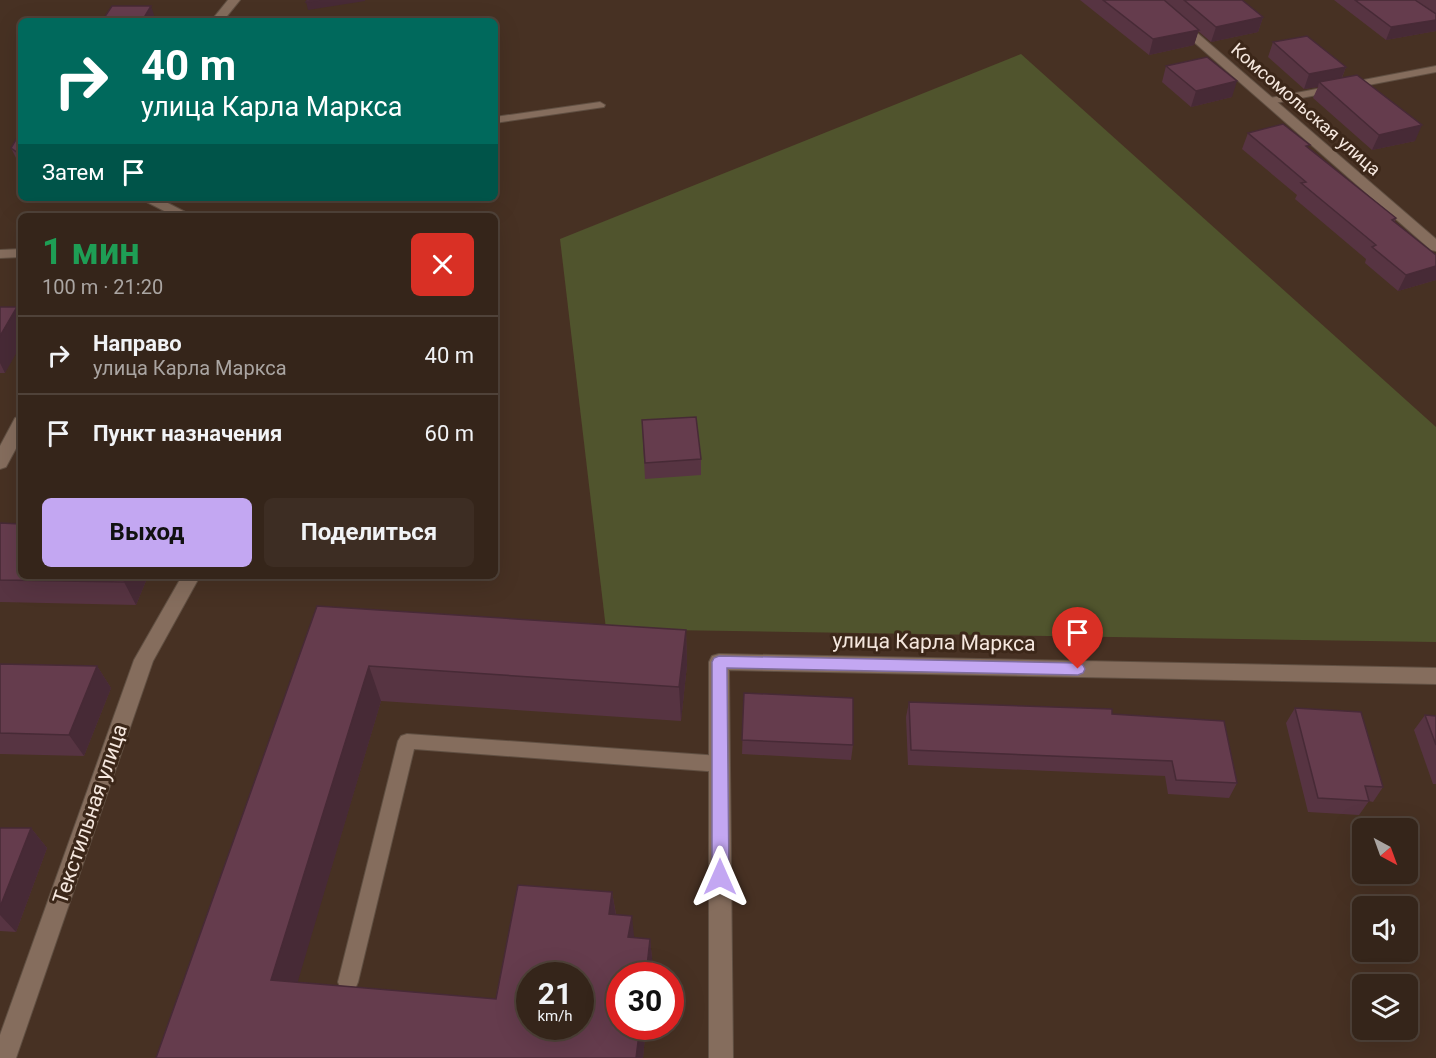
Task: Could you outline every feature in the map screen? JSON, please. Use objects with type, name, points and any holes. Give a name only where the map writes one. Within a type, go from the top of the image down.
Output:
[{"type":"street","points":[[219,18],[234,0]]},
{"type":"street","name":"Комсомольская улица","points":[[1152,0],[1436,247]]},
{"type":"street","points":[[153,201],[179,213]]},
{"type":"street","points":[[0,463],[18,428]]},
{"type":"street","name":"Текстильная улица","points":[[4,1058],[144,660],[189,579]]},
{"type":"street","name":"улица Карла Маркса","points":[[720,764],[719,662],[1436,676]]},
{"type":"street","points":[[720,764],[721,1058]]},
{"type":"lane","points":[[1270,101],[1436,69]]},
{"type":"lane","points":[[498,120],[600,105]]},
{"type":"lane","points":[[0,254],[18,254]]},
{"type":"lane","points":[[348,982],[407,741],[720,764]]},
{"type":"green space","points":[[1021,54],[1436,427],[1436,642],[606,629],[560,239]]},
{"type":"building","points":[[1103,0],[1164,0],[1199,30],[1153,39]]},
{"type":"building","points":[[1184,0],[1242,0],[1263,17],[1216,27]]},
{"type":"building","points":[[1355,0],[1415,0],[1436,14],[1436,20],[1391,27]]},
{"type":"building","points":[[112,6],[151,6],[144,18],[104,18]]},
{"type":"building","points":[[1307,36],[1346,67],[1309,74],[1273,42]]},
{"type":"building","points":[[1207,57],[1237,81],[1196,91],[1166,66]]},
{"type":"building","points":[[1357,75],[1422,125],[1379,135],[1319,82]]},
{"type":"building","points":[[1283,124],[1310,145],[1306,146],[1396,218],[1392,220],[1436,255],[1436,266],[1406,275],[1372,247],[1376,245],[1301,183],[1306,182],[1248,133]]},
{"type":"building","points":[[18,136],[18,153],[11,148]]},
{"type":"building","points":[[0,307],[17,307],[0,336]]},
{"type":"building","points":[[696,417],[701,459],[645,463],[642,420]]},
{"type":"building","points":[[0,523],[18,524],[18,579],[126,579],[124,582],[0,580]]},
{"type":"building","points":[[317,606],[686,630],[679,687],[369,666],[271,980],[496,999],[518,885],[612,892],[609,914],[632,916],[628,937],[650,939],[647,962],[606,962],[606,1040],[638,1040],[636,1058],[156,1058]]},
{"type":"building","points":[[0,664],[97,666],[69,735],[0,733]]},
{"type":"building","points":[[744,693],[853,698],[853,745],[742,740]]},
{"type":"building","points":[[909,702],[1112,709],[1112,714],[1224,721],[1237,783],[1176,780],[1172,761],[911,750]]},
{"type":"building","points":[[1295,708],[1361,712],[1383,787],[1365,786],[1369,801],[1318,798]]},
{"type":"building","points":[[1425,715],[1436,716],[1436,745]]},
{"type":"building","points":[[0,828],[31,828],[0,907]]},
{"type":"route","points":[[720,877],[719,662],[1078,669]]}]
